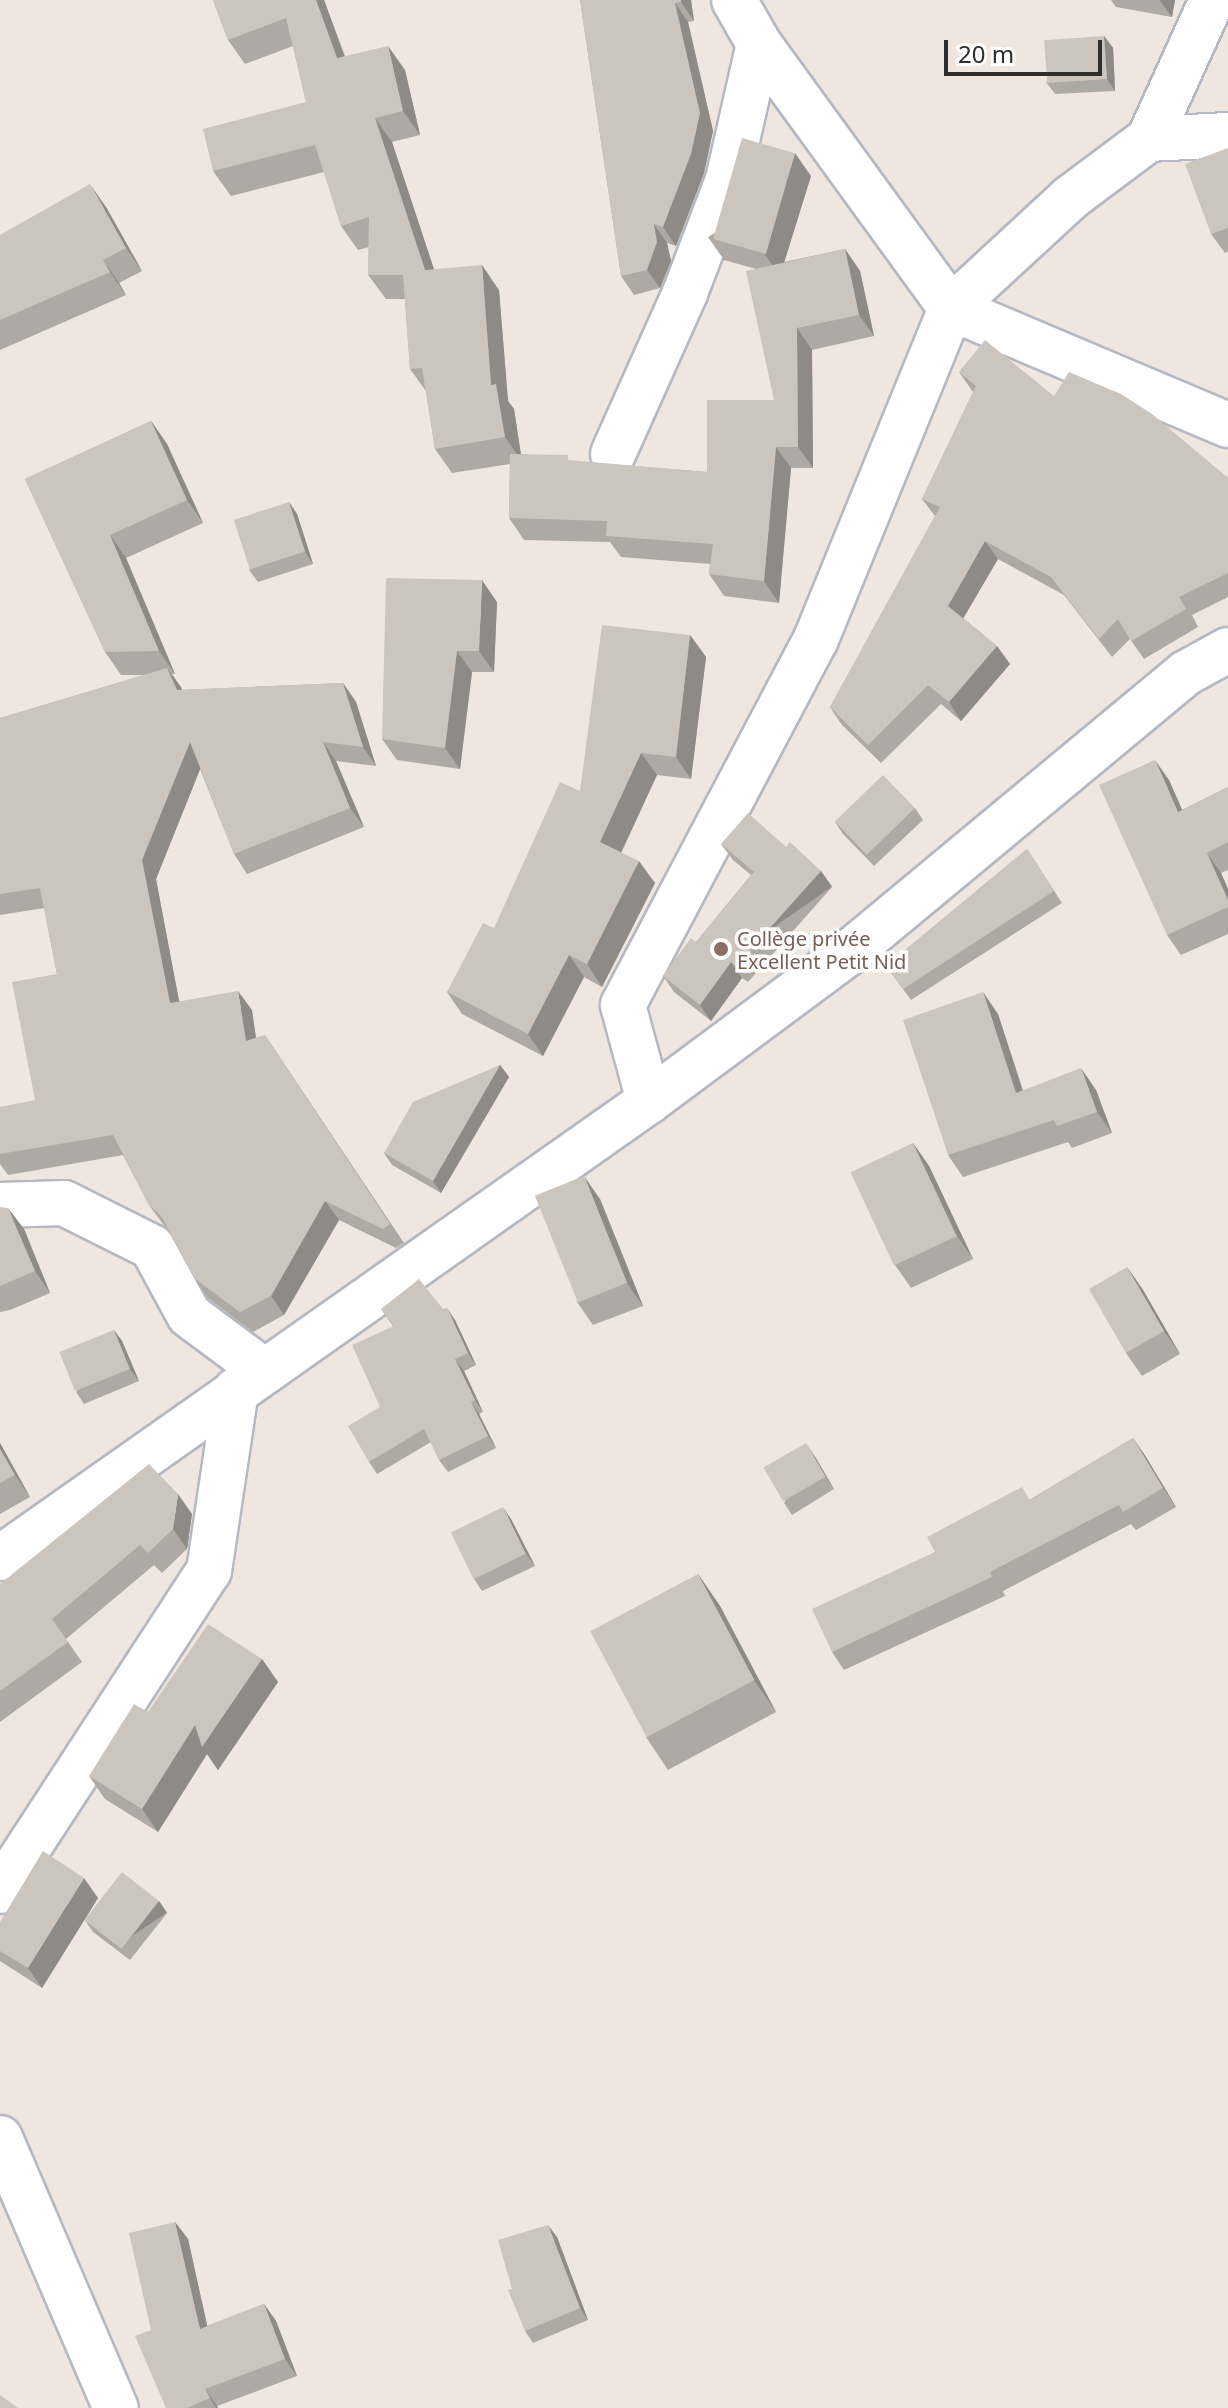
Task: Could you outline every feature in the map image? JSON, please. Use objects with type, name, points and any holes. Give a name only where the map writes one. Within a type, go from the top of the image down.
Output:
[{"type":"street","points":[[734,0],[759,44],[951,308],[1228,425]]},
{"type":"street","points":[[649,1101],[623,1005],[816,639],[951,308],[1070,198],[1149,139],[1212,0]]},
{"type":"street","points":[[613,454],[685,293],[728,180],[759,44]]},
{"type":"street","points":[[1149,139],[1228,135]]},
{"type":"street","points":[[0,1558],[649,1101],[851,951],[1186,673],[1228,650]]},
{"type":"street","points":[[0,1205],[64,1203],[152,1247],[189,1315],[250,1381]]},
{"type":"street","points":[[0,1891],[209,1571],[250,1381]]},
{"type":"street","points":[[0,2138],[116,2408]]},
{"type":"building","points":[[213,0],[316,0],[337,58],[388,46],[403,111],[375,118],[425,270],[482,265],[491,385],[496,384],[505,437],[435,449],[422,368],[410,369],[403,275],[368,275],[369,217],[341,226],[315,145],[213,171],[203,129],[306,102],[286,18],[228,40]]},
{"type":"building","points":[[580,0],[681,0],[675,3],[700,113],[691,154],[663,227],[654,224],[657,242],[647,270],[621,276]]},
{"type":"building","points":[[1104,36],[1107,79],[1047,83],[1044,40]]},
{"type":"building","points":[[742,138],[795,153],[766,254],[713,239]]},
{"type":"building","points":[[1228,148],[1228,228],[1211,234],[1185,164]]},
{"type":"building","points":[[90,184],[126,248],[103,260],[110,272],[0,320],[0,235]]},
{"type":"building","points":[[845,249],[859,315],[797,328],[798,447],[776,447],[764,581],[709,574],[713,544],[606,536],[607,521],[509,518],[510,454],[568,455],[568,460],[707,472],[707,400],[774,400],[746,271]]},
{"type":"building","points":[[985,340],[1054,396],[1069,372],[1121,394],[1152,414],[1228,477],[1228,573],[1179,597],[1186,609],[1131,641],[1118,619],[1099,639],[1051,577],[985,541],[948,606],[997,646],[949,702],[928,685],[868,745],[830,707],[940,507],[922,499],[976,386],[959,372]]},
{"type":"building","points":[[151,421],[187,500],[110,535],[159,651],[105,652],[25,479]]},
{"type":"building","points":[[289,502],[305,551],[250,569],[234,520]]},
{"type":"building","points":[[386,578],[482,580],[479,651],[457,651],[445,748],[382,739]]},
{"type":"building","points":[[602,625],[690,635],[676,757],[641,753],[600,842],[639,861],[587,964],[569,955],[528,1034],[447,992],[483,923],[494,928],[560,782],[580,791]]},
{"type":"building","points":[[167,668],[177,690],[343,683],[363,747],[323,742],[350,808],[234,854],[190,742],[142,860],[170,1003],[238,991],[246,1041],[265,1035],[390,1224],[383,1229],[325,1201],[271,1296],[240,1312],[195,1279],[161,1216],[149,1205],[113,1135],[0,1154],[0,1107],[35,1100],[12,982],[57,974],[40,888],[0,894],[0,718]]},
{"type":"building","points":[[1155,760],[1178,812],[1228,787],[1228,842],[1207,853],[1228,900],[1228,907],[1167,935],[1099,785]]},
{"type":"building","points":[[883,775],[915,808],[867,855],[835,822]]},
{"type":"building","points":[[748,813],[786,847],[790,842],[821,871],[736,966],[731,962],[700,1005],[663,976],[691,938],[696,942],[754,872],[721,844]]},
{"type":"building","points":[[1027,849],[1054,891],[903,989],[886,966]]},
{"type":"building","points":[[983,992],[1016,1093],[1081,1068],[1097,1112],[1057,1126],[1054,1120],[948,1155],[903,1020]]},
{"type":"building","points":[[500,1065],[433,1181],[384,1153],[413,1102]]},
{"type":"building","points":[[913,1143],[957,1236],[894,1266],[850,1172]]},
{"type":"building","points":[[584,1176],[627,1283],[578,1302],[535,1196]]},
{"type":"building","points":[[0,1207],[8,1208],[35,1271],[0,1286]]},
{"type":"building","points":[[1127,1267],[1164,1331],[1126,1353],[1089,1289]]},
{"type":"building","points":[[419,1279],[443,1309],[447,1308],[468,1353],[455,1359],[488,1436],[439,1460],[424,1429],[369,1462],[348,1426],[380,1407],[352,1345],[394,1326],[381,1309]]},
{"type":"building","points":[[114,1330],[130,1369],[75,1391],[59,1352]]},
{"type":"building","points":[[1133,1438],[1163,1488],[1123,1512],[1119,1505],[990,1572],[992,1577],[832,1652],[812,1609],[935,1552],[927,1537],[1022,1487],[1030,1500]]},
{"type":"building","points":[[806,1443],[826,1477],[783,1501],[764,1468]]},
{"type":"building","points":[[0,1449],[15,1475],[0,1483]]},
{"type":"building","points":[[149,1464],[178,1494],[173,1529],[148,1553],[140,1545],[52,1619],[68,1642],[0,1691],[0,1584]]},
{"type":"building","points":[[503,1507],[526,1554],[474,1579],[451,1532]]},
{"type":"building","points":[[698,1574],[754,1680],[647,1737],[590,1631]]},
{"type":"building","points":[[208,1624],[262,1659],[202,1747],[195,1725],[142,1809],[89,1776],[134,1704],[148,1712]]},
{"type":"building","points":[[43,1851],[84,1878],[28,1968],[0,1951],[0,1922]]},
{"type":"building","points":[[122,1872],[159,1901],[121,1949],[84,1920]]},
{"type":"building","points":[[175,2222],[200,2329],[264,2304],[285,2359],[205,2389],[210,2398],[187,2408],[166,2408],[135,2336],[151,2330],[129,2233]]},
{"type":"building","points":[[548,2225],[580,2308],[525,2331],[508,2290],[512,2289],[498,2240]]},
{"type":"building","points":[[0,2395],[18,2408],[0,2408]]},
{"type":"place","name":"Collège privée Excellent Petit Nid","points":[[721,949]]}]
